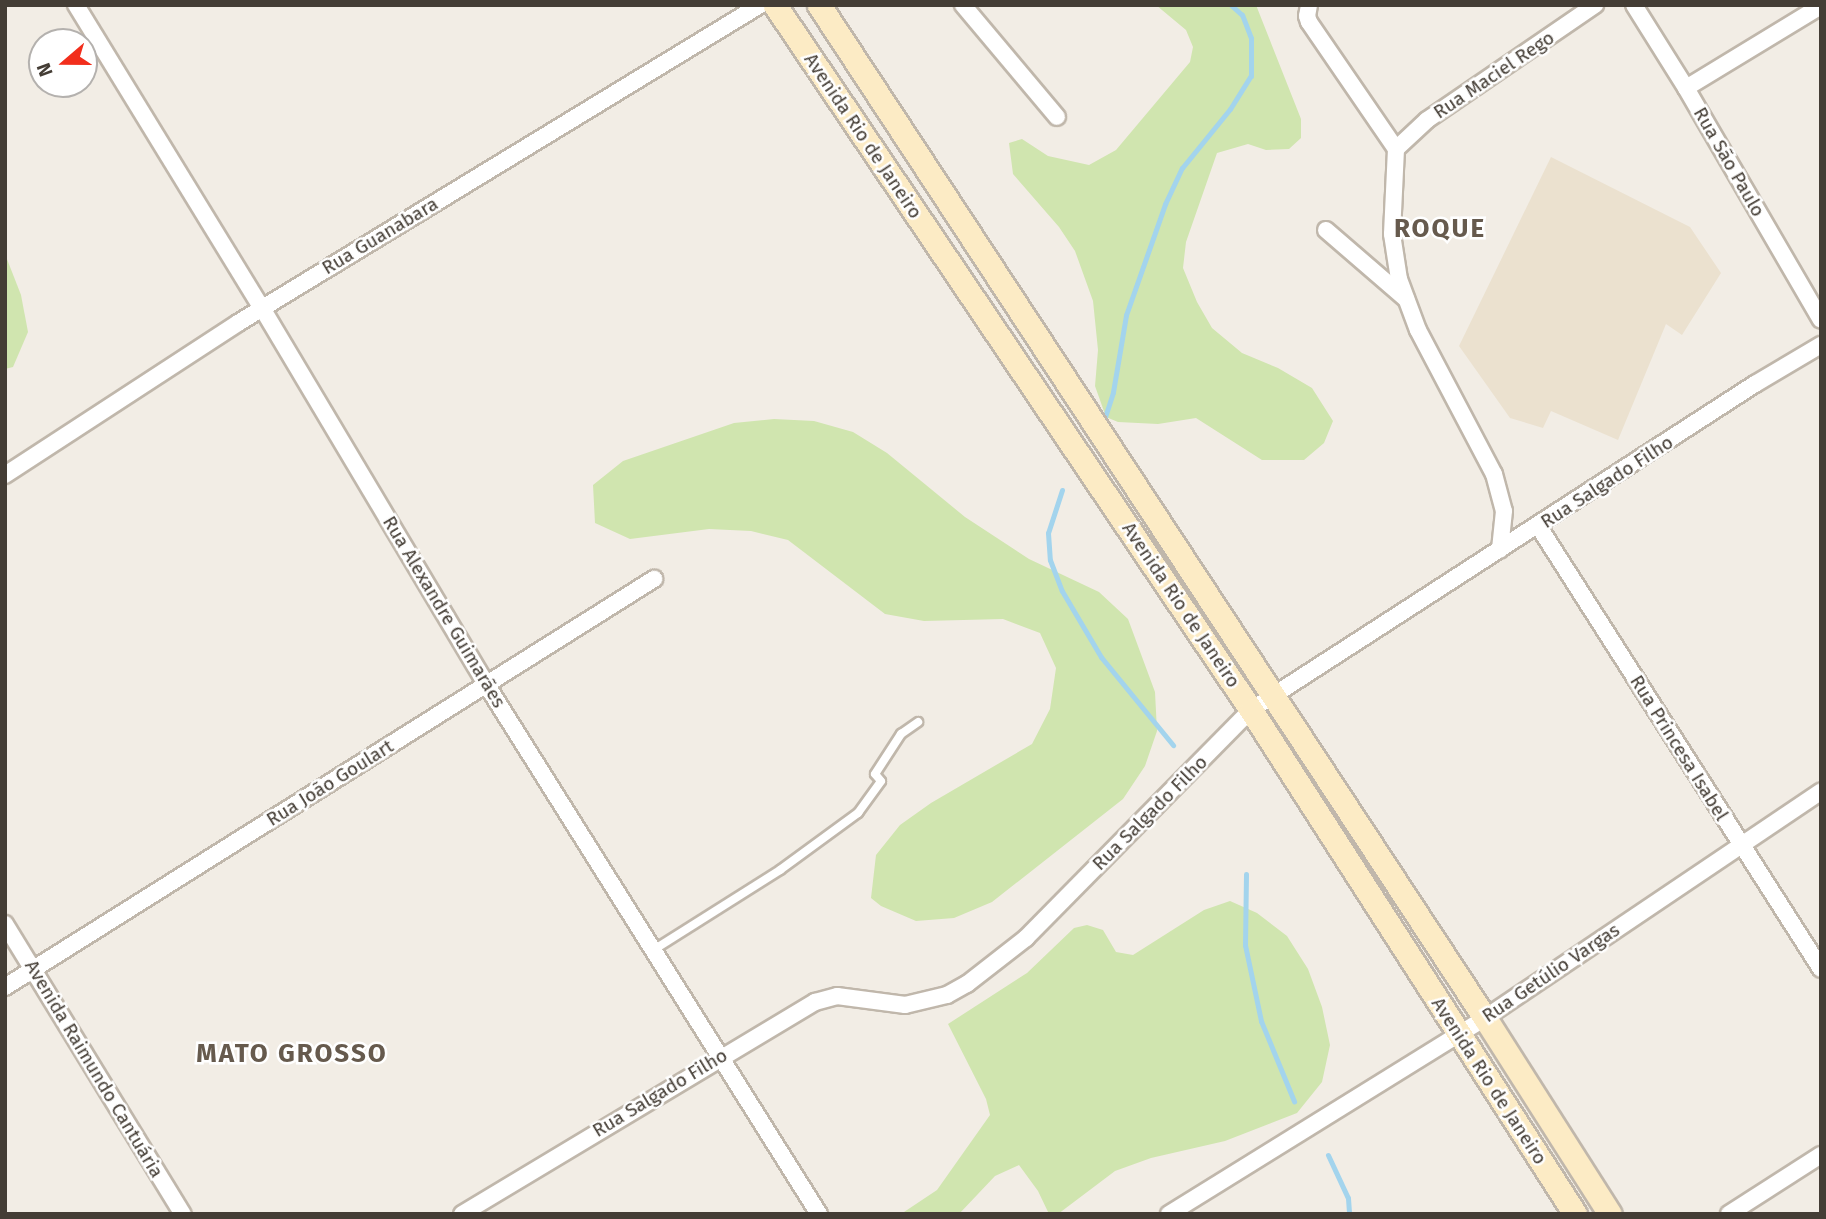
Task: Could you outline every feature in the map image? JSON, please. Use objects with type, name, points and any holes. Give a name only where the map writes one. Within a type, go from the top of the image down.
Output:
[{"type":"main road","name":"Avenida Rio de Janeiro","points":[[775,5],[1251,710],[1574,1214]]},
{"type":"main road","name":"Avenida Rio de Janeiro","points":[[819,5],[1485,1018],[1610,1214]]},
{"type":"street","name":"Rua Alexandre Guimarães","points":[[76,5],[262,308],[486,684],[655,949],[818,1214]]},
{"type":"street","name":"Rua Guanabara","points":[[5,475],[262,308],[760,5]]},
{"type":"street","points":[[963,5],[1057,117]]},
{"type":"street","points":[[1309,5],[1309,22],[1396,149],[1392,234],[1395,258],[1418,330],[1494,474],[1504,511],[1500,550]]},
{"type":"street","name":"Rua Maciel Rego","points":[[1396,149],[1427,120],[1595,5]]},
{"type":"street","name":"Rua São Paulo","points":[[1633,5],[1686,88],[1821,320]]},
{"type":"street","points":[[1686,88],[1821,6]]},
{"type":"street","points":[[1326,230],[1406,299]]},
{"type":"street","name":"Rua Salgado Filho","points":[[461,1214],[720,1056],[815,1002],[837,996],[905,1005],[947,995],[967,984],[1026,938],[1251,710],[1539,527],[1755,384],[1821,345]]},
{"type":"street","name":"Rua Princesa Isabel","points":[[1539,527],[1821,970]]},
{"type":"street","name":"Rua João Goulart","points":[[5,987],[654,579]]},
{"type":"street","name":"Rua Getúlio Vargas","points":[[1169,1214],[1459,1035],[1740,843],[1821,791]]},
{"type":"street","name":"Avenida Raimundo Cantuária","points":[[5,924],[183,1214]]},
{"type":"street","points":[[1729,1214],[1821,1155]]},
{"type":"lane","points":[[655,949],[780,870],[858,813],[881,781],[875,774],[901,734],[918,722]]},
{"type":"shaded area","points":[[1551,157],[1690,227],[1721,273],[1682,335],[1666,324],[1618,440],[1551,411],[1543,428],[1510,418],[1459,346]]},
{"type":"green space","points":[[1156,5],[1256,5],[1301,119],[1301,138],[1289,149],[1266,150],[1248,144],[1217,153],[1186,242],[1183,268],[1197,302],[1212,328],[1242,353],[1278,368],[1312,388],[1333,421],[1324,443],[1304,460],[1262,460],[1196,418],[1158,424],[1118,422],[1106,417],[1095,386],[1098,350],[1093,301],[1075,251],[1059,227],[1013,174],[1009,143],[1022,139],[1048,156],[1089,165],[1116,150],[1190,62],[1193,47],[1186,30]]},
{"type":"green space","points":[[5,254],[21,295],[28,332],[13,367],[5,369]]},
{"type":"green space","points":[[774,419],[814,421],[853,432],[887,453],[965,517],[1029,559],[1099,592],[1128,619],[1155,692],[1157,731],[1145,766],[1123,799],[992,902],[954,918],[916,921],[881,906],[871,898],[876,855],[900,825],[931,803],[1032,744],[1050,709],[1056,668],[1040,633],[1003,619],[924,621],[885,614],[788,540],[751,531],[709,529],[630,539],[595,523],[593,485],[623,461],[734,423]]},
{"type":"green space","points":[[1230,901],[1257,913],[1287,936],[1308,969],[1322,1007],[1330,1045],[1322,1082],[1297,1113],[1225,1141],[1151,1158],[1115,1171],[1058,1214],[1049,1214],[1038,1191],[1019,1165],[995,1176],[959,1214],[901,1214],[937,1190],[990,1115],[986,1099],[948,1024],[1027,973],[1074,928],[1087,925],[1103,930],[1116,952],[1133,955],[1204,910]]},
{"type":"waterway","points":[[1104,420],[1113,392],[1126,315],[1165,204],[1182,168],[1230,109],[1251,76],[1251,38],[1242,15],[1231,5]]},
{"type":"waterway","points":[[1062,490],[1048,533],[1050,560],[1062,591],[1101,657],[1173,745]]},
{"type":"waterway","points":[[1246,874],[1245,945],[1261,1021],[1294,1101]]},
{"type":"waterway","points":[[1328,1155],[1348,1198],[1349,1214]]},
{"type":"district","name":"ROQUE","points":[[1440,229]]},
{"type":"district","name":"MATO GROSSO","points":[[292,1054]]}]
